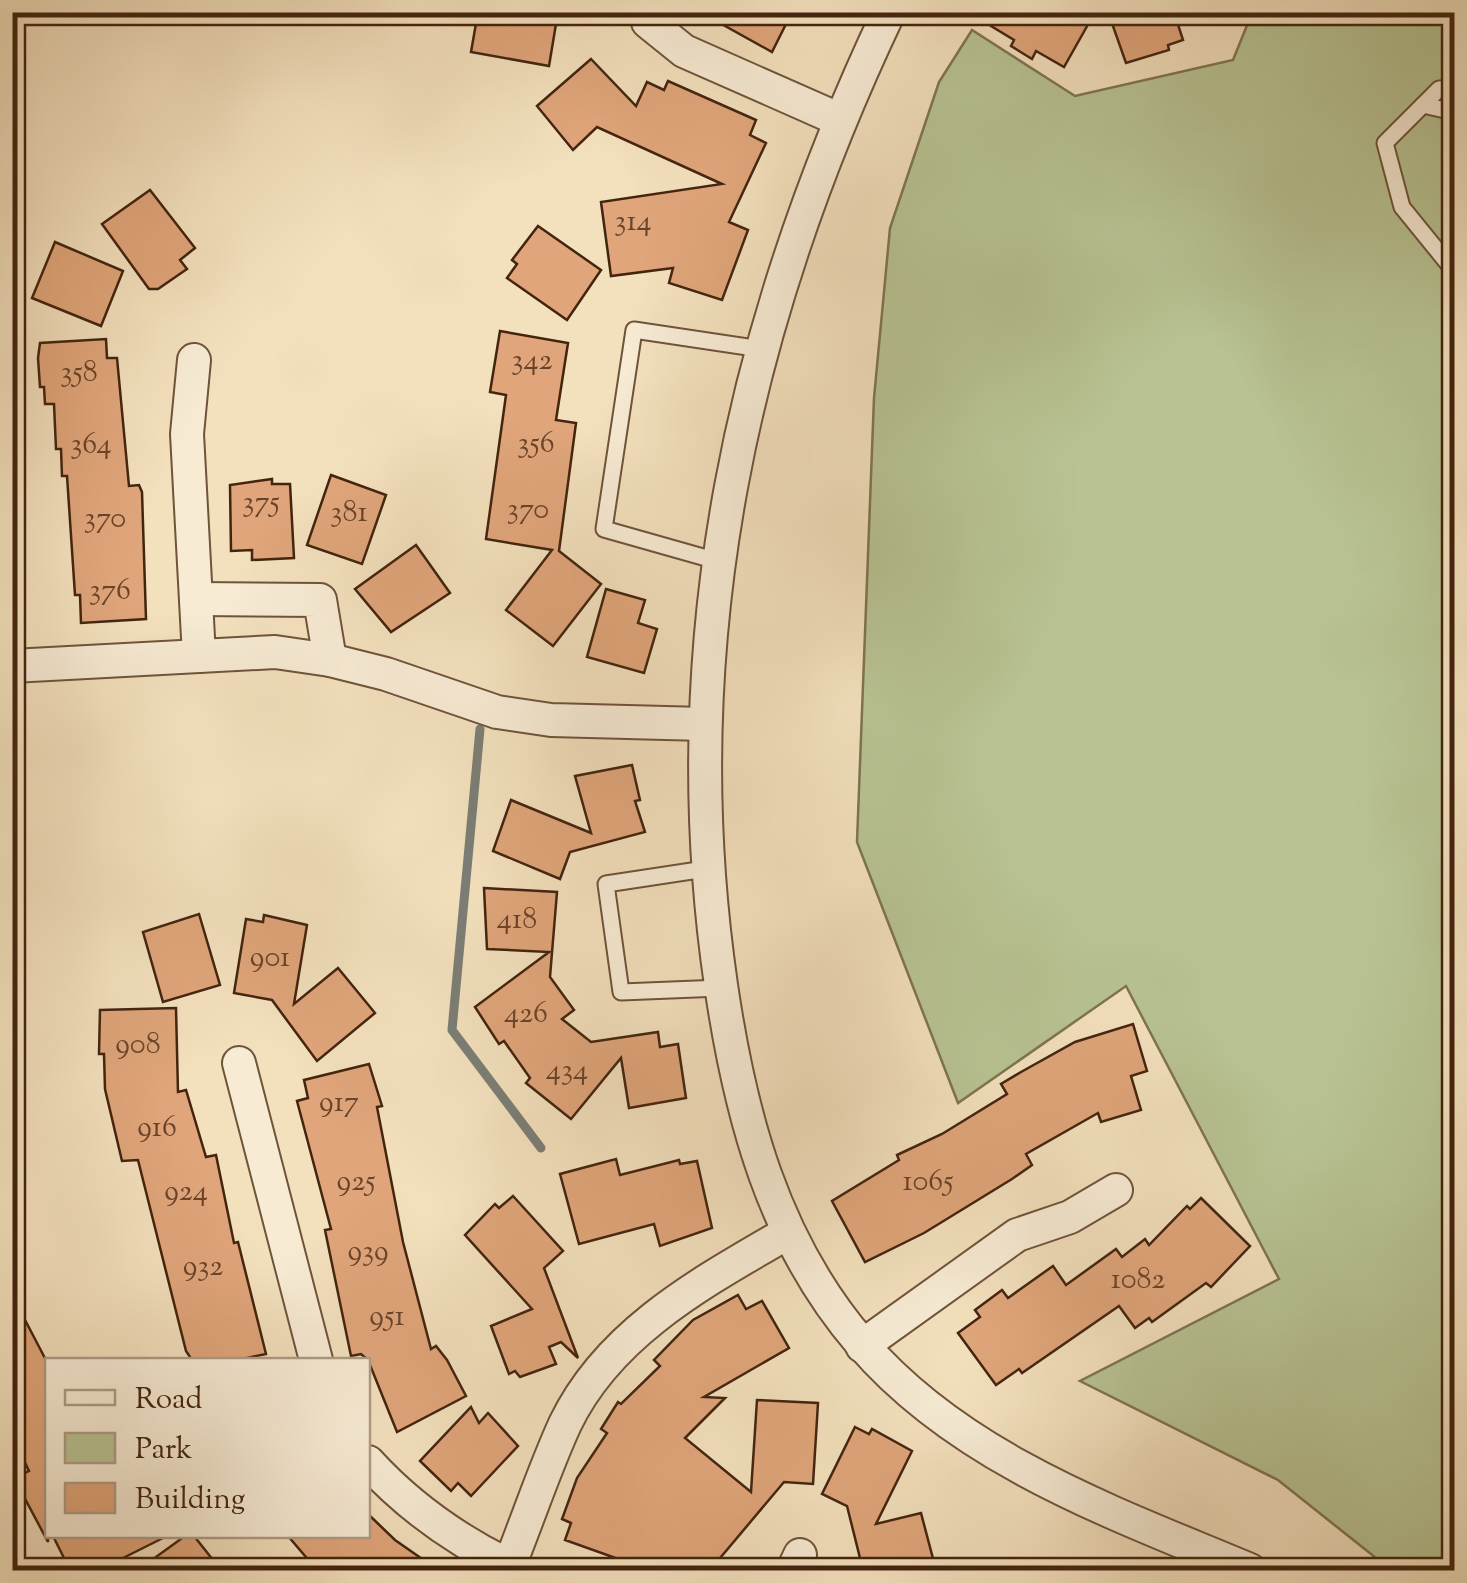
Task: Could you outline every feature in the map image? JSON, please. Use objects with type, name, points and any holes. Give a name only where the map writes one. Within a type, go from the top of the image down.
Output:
[{"type":"street","points":[[649,12],[648,22],[684,51],[838,119]]},
{"type":"street","points":[[888,12],[838,119],[785,265],[742,414],[717,562],[704,724],[706,868],[721,988],[752,1142],[787,1234],[814,1282],[862,1346],[945,1420],[1022,1470],[1247,1570]]},
{"type":"street","points":[[194,360],[187,434],[198,656]]},
{"type":"street","points":[[196,599],[320,600],[330,660]]},
{"type":"street","points":[[12,666],[275,652],[330,660],[496,712],[551,720],[704,724]]},
{"type":"street","points":[[239,1063],[315,1358]]},
{"type":"street","points":[[862,1346],[1018,1235],[1070,1217],[1116,1190]]},
{"type":"street","points":[[370,1464],[396,1492],[438,1526],[514,1568],[566,1422],[593,1381],[628,1341],[689,1290],[787,1234]]},
{"type":"lane","points":[[1454,88],[1439,89],[1385,143],[1402,207],[1454,271]]},
{"type":"lane","points":[[1423,105],[1454,112]]},
{"type":"lane","points":[[717,562],[604,528],[634,330],[761,349]]},
{"type":"lane","points":[[706,868],[606,884],[620,992],[721,988]]},
{"type":"green space","points":[[1252,13],[1454,13],[1454,1570],[1391,1570],[1278,1480],[1080,1381],[1279,1279],[1126,986],[958,1103],[857,842],[874,398],[890,228],[939,82],[972,30],[1075,96],[1233,60]]},
{"type":"building","points":[[478,12],[558,12],[549,66],[471,52]]},
{"type":"building","points":[[700,12],[792,12],[772,52]]},
{"type":"building","points":[[968,12],[1095,12],[1064,67],[1036,51],[1032,59],[1011,46],[1014,40]]},
{"type":"building","points":[[1108,12],[1174,12],[1183,40],[1168,45],[1169,50],[1126,63]]},
{"type":"building","points":[[591,59],[636,106],[647,82],[664,90],[668,81],[756,120],[750,135],[766,143],[729,222],[748,230],[722,300],[669,283],[673,268],[611,276],[601,202],[722,184],[597,127],[573,150],[537,106]]},
{"type":"building","points":[[150,190],[195,248],[180,260],[187,269],[158,289],[149,289],[102,224]]},
{"type":"building","points":[[538,226],[601,270],[567,320],[507,278],[517,264],[512,260]]},
{"type":"building","points":[[55,242],[123,271],[101,326],[32,298]]},
{"type":"building","points":[[500,331],[568,343],[556,420],[576,423],[559,551],[601,584],[553,646],[506,610],[552,550],[486,539],[506,395],[490,392]]},
{"type":"building","points":[[106,339],[107,358],[117,358],[129,486],[139,485],[142,492],[146,619],[81,623],[80,595],[75,595],[67,476],[62,476],[61,449],[56,449],[54,404],[45,404],[44,387],[40,387],[38,358],[40,343]]},
{"type":"building","points":[[331,475],[386,495],[362,564],[307,545]]},
{"type":"building","points":[[272,479],[272,484],[290,484],[294,558],[252,560],[252,550],[231,551],[230,485]]},
{"type":"building","points":[[416,545],[450,593],[391,632],[355,589]]},
{"type":"building","points":[[606,589],[645,600],[638,623],[657,629],[644,673],[587,657]]},
{"type":"building","points":[[632,765],[640,800],[635,801],[645,832],[570,852],[560,879],[493,851],[511,800],[591,833],[575,776]]},
{"type":"building","points":[[484,888],[557,892],[550,977],[574,1010],[562,1019],[591,1042],[658,1032],[660,1047],[678,1044],[686,1098],[629,1108],[621,1058],[571,1119],[526,1083],[530,1078],[504,1041],[499,1044],[475,1007],[549,952],[487,949]]},
{"type":"building","points":[[199,914],[220,985],[163,1002],[143,932]]},
{"type":"building","points":[[264,915],[307,925],[294,1004],[338,968],[375,1013],[317,1061],[272,1000],[234,993],[246,919],[263,922]]},
{"type":"building","points":[[176,1008],[178,1092],[186,1090],[206,1157],[216,1155],[234,1243],[238,1242],[266,1354],[247,1358],[191,1358],[186,1351],[138,1160],[122,1161],[105,1089],[104,1054],[99,1054],[100,1010]]},
{"type":"building","points":[[1133,1024],[1147,1071],[1131,1076],[1141,1110],[1101,1122],[1098,1113],[1026,1154],[1032,1165],[1012,1179],[924,1233],[865,1262],[832,1201],[899,1160],[897,1155],[942,1134],[1007,1094],[1001,1084],[1021,1072],[1075,1042]]},
{"type":"building","points":[[369,1064],[382,1106],[377,1107],[403,1242],[431,1349],[436,1346],[447,1360],[466,1396],[397,1432],[370,1358],[361,1354],[351,1356],[325,1230],[331,1229],[297,1101],[308,1098],[304,1080]]},
{"type":"building","points":[[616,1159],[620,1175],[679,1160],[680,1164],[697,1161],[712,1228],[660,1246],[654,1224],[579,1244],[560,1174]]},
{"type":"building","points":[[513,1196],[563,1251],[544,1268],[578,1358],[561,1342],[549,1347],[556,1364],[520,1377],[515,1371],[509,1374],[491,1326],[532,1309],[465,1235],[495,1204],[499,1208]]},
{"type":"building","points":[[1201,1198],[1250,1246],[1211,1287],[1206,1283],[1152,1322],[1149,1318],[1135,1328],[1119,1306],[1022,1373],[1019,1369],[996,1385],[958,1333],[980,1317],[975,1310],[1002,1290],[1008,1298],[1053,1266],[1066,1285],[1116,1249],[1122,1257],[1145,1239],[1149,1245],[1187,1206],[1190,1209]]},
{"type":"building","points":[[12,1295],[45,1358],[45,1536],[14,1478],[29,1471],[12,1436]]},
{"type":"building","points":[[738,1295],[746,1309],[762,1301],[789,1348],[704,1397],[725,1398],[685,1438],[751,1492],[757,1400],[818,1403],[813,1484],[784,1482],[710,1570],[649,1570],[565,1540],[571,1523],[562,1519],[577,1478],[607,1433],[601,1429],[618,1402],[621,1404],[660,1366],[654,1360],[693,1320]]},
{"type":"building","points":[[471,1407],[479,1423],[488,1413],[518,1446],[471,1496],[458,1483],[451,1491],[420,1461]]},
{"type":"building","points":[[855,1427],[869,1434],[872,1429],[912,1451],[876,1524],[921,1513],[936,1570],[863,1570],[847,1506],[822,1494]]},
{"type":"building","points":[[370,1516],[395,1540],[438,1570],[317,1570],[290,1538],[370,1538]]},
{"type":"building","points":[[54,1538],[163,1538],[99,1570],[83,1570],[78,1561],[68,1566]]},
{"type":"building","points":[[182,1538],[196,1538],[221,1570],[138,1570]]},
{"type":"waterway","points":[[480,729],[452,1030],[541,1148]]}]
